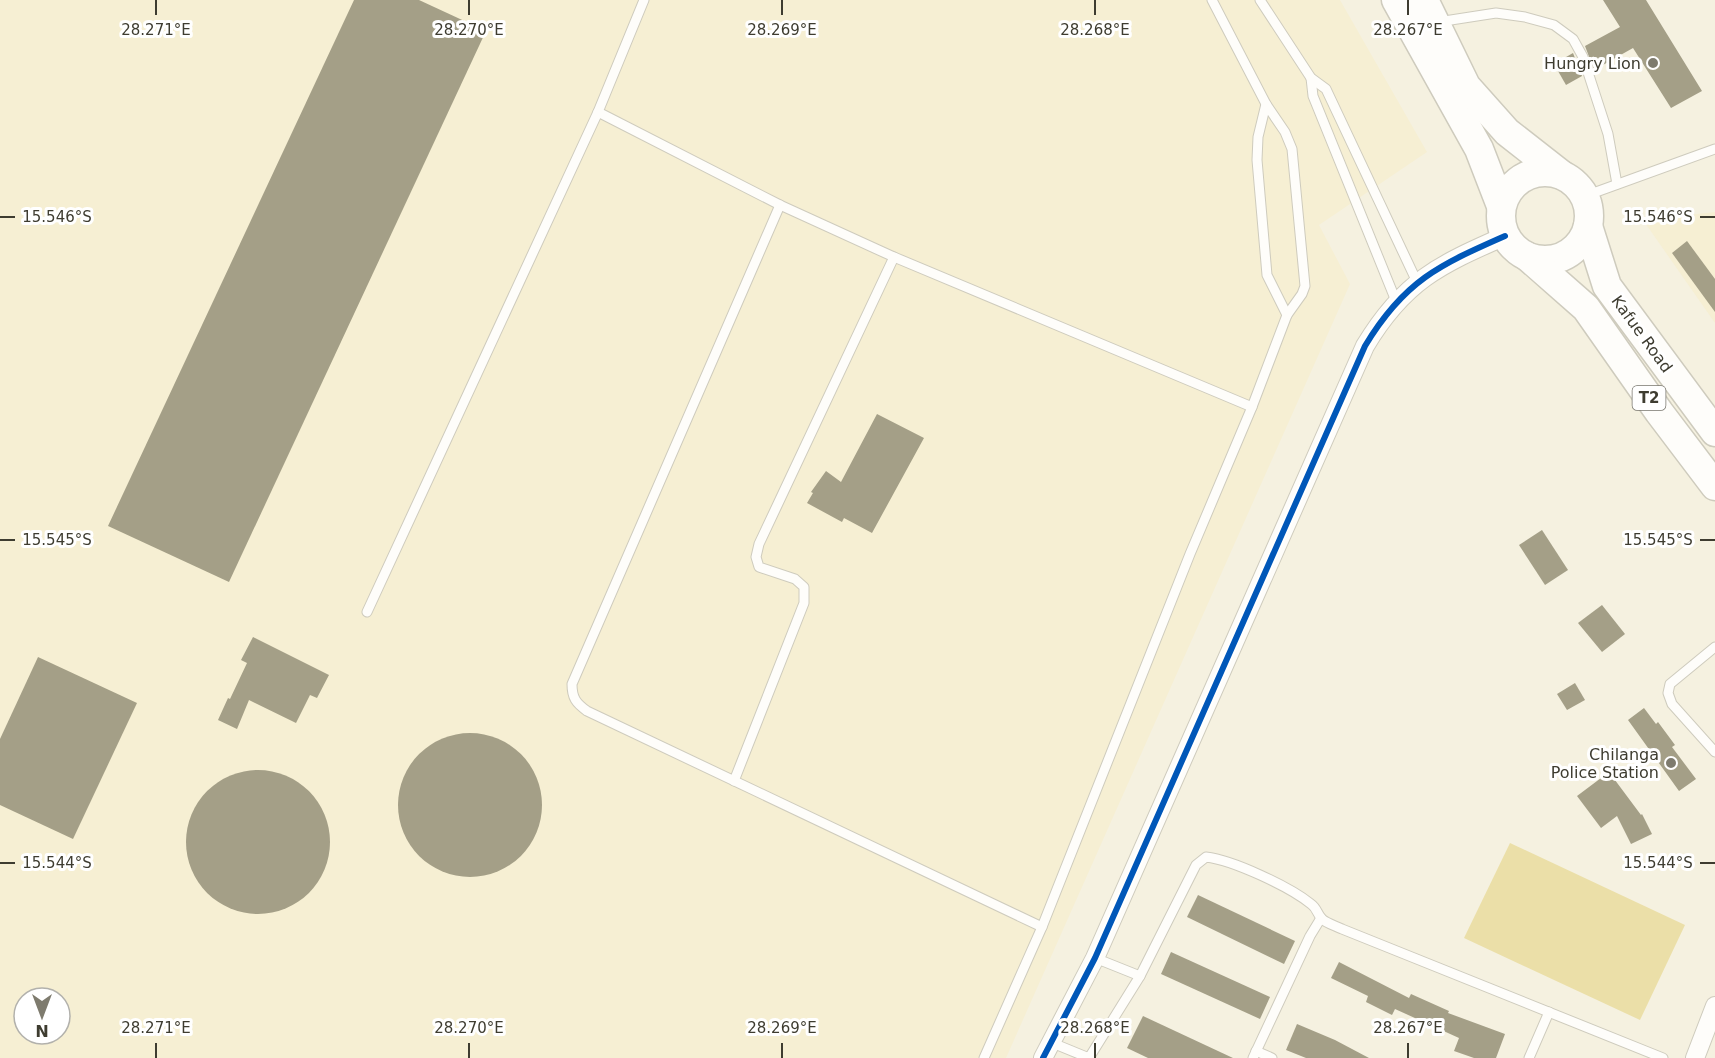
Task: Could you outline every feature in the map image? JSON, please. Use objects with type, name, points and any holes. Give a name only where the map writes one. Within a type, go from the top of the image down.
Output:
[{"type":"highway","points":[[1396,0],[1479,149],[1502,206]]},
{"type":"highway","points":[[1430,11],[1466,86],[1507,132],[1576,183],[1585,196],[1589,211],[1588,226],[1576,248],[1553,259],[1540,260],[1528,257],[1515,248],[1506,236],[1501,222],[1502,206],[1507,192],[1518,180],[1532,173],[1547,171],[1563,175]]},
{"type":"highway","name":"Kafue Road","points":[[1588,226],[1607,286],[1715,432]]},
{"type":"highway","name":"Kafue Road","points":[[1528,257],[1586,308],[1659,412],[1715,486]]},
{"type":"street","points":[[1047,1050],[1095,958],[1365,346],[1378,323],[1396,301],[1417,282],[1452,259],[1506,236]]},
{"type":"street","points":[[1695,1058],[1715,1006]]},
{"type":"lane","points":[[367,612],[598,112],[644,0]]},
{"type":"lane","points":[[984,1058],[1042,927],[1287,315],[1302,294],[1305,279],[1292,148],[1285,132],[1266,104],[1212,0]]},
{"type":"lane","points":[[1260,0],[1311,78],[1326,89],[1417,282]]},
{"type":"lane","points":[[1430,11],[1496,13],[1525,17],[1554,25],[1573,39],[1583,57],[1608,134],[1617,184]]},
{"type":"lane","points":[[1311,78],[1313,96],[1396,301]]},
{"type":"lane","points":[[1266,104],[1258,137],[1257,159],[1267,275],[1287,315]]},
{"type":"lane","points":[[598,112],[780,205],[894,257],[1252,407]]},
{"type":"lane","points":[[1585,196],[1715,149]]},
{"type":"lane","points":[[780,205],[572,684],[572,695],[577,703],[587,711],[1042,927]]},
{"type":"lane","points":[[734,781],[804,603],[804,587],[795,579],[759,567],[756,557],[759,544],[894,257]]},
{"type":"lane","points":[[1715,647],[1670,684],[1668,693],[1672,704],[1715,752]]},
{"type":"lane","points":[[1047,1050],[1089,1058],[1140,976],[1196,864],[1206,857],[1215,858],[1263,877],[1309,902],[1316,908],[1321,918],[1342,929],[1663,1058]]},
{"type":"lane","points":[[1272,1058],[1255,1054],[1310,936],[1321,918]]},
{"type":"lane","points":[[1095,958],[1140,976]]},
{"type":"lane","points":[[1529,1058],[1549,1012]]},
{"type":"shaded area","points":[[0,0],[1340,0],[1427,152],[1319,225],[1350,284],[1006,1058],[0,1058]]},
{"type":"shaded area","points":[[1715,212],[1715,323],[1643,220]]},
{"type":"shaded area","points":[[1510,843],[1685,925],[1640,1020],[1464,938]]},
{"type":"building","points":[[354,0],[419,0],[486,31],[229,582],[108,526]]},
{"type":"building","points":[[1603,0],[1646,0],[1702,91],[1671,108],[1633,48],[1594,70],[1585,46],[1620,27]]},
{"type":"building","points":[[1573,53],[1582,76],[1566,85],[1554,64]]},
{"type":"building","points":[[1687,241],[1715,279],[1715,312],[1672,253]]},
{"type":"building","points":[[877,414],[924,438],[872,533],[844,518],[842,522],[807,503],[813,493],[811,492],[826,471],[841,482]]},
{"type":"building","points":[[1542,530],[1568,570],[1545,585],[1519,545]]},
{"type":"building","points":[[1602,605],[1625,634],[1602,652],[1578,623]]},
{"type":"building","points":[[253,637],[329,675],[317,698],[310,695],[296,723],[249,700],[237,729],[218,720],[247,663],[241,660]]},
{"type":"building","points":[[38,657],[137,703],[73,839],[0,805],[0,739]]},
{"type":"building","points":[[1575,683],[1585,700],[1567,710],[1557,694]]},
{"type":"building","name":"Chilanga Police Station","points":[[1644,708],[1675,745],[1672,747],[1696,779],[1679,791],[1628,720]]},
{"type":"building","points":[[470,733],[497,739],[510,745],[521,754],[530,765],[536,778],[542,805],[536,832],[530,845],[521,856],[510,865],[497,871],[470,877],[443,871],[430,865],[419,856],[410,845],[404,832],[398,805],[404,778],[410,765],[419,754],[430,745],[443,739]]},
{"type":"building","points":[[258,770],[285,776],[298,782],[309,791],[318,802],[324,815],[330,842],[324,869],[318,882],[309,893],[298,902],[285,908],[258,914],[231,908],[218,902],[207,893],[198,882],[192,869],[186,842],[192,815],[198,802],[207,791],[218,782],[231,776]]},
{"type":"building","points":[[1609,772],[1642,814],[1652,834],[1631,844],[1617,816],[1601,828],[1577,796]]},
{"type":"building","points":[[1198,895],[1295,941],[1284,964],[1187,917]]},
{"type":"building","points":[[1171,952],[1270,997],[1260,1019],[1161,974]]},
{"type":"building","points":[[1339,962],[1409,998],[1411,994],[1449,1011],[1448,1013],[1505,1034],[1496,1058],[1474,1058],[1454,1051],[1459,1038],[1395,1009],[1392,1015],[1366,1002],[1368,996],[1331,978]]},
{"type":"building","points":[[1143,1016],[1233,1058],[1148,1058],[1127,1048]]},
{"type":"building","points":[[1297,1024],[1369,1058],[1306,1058],[1286,1050]]},
{"type":"cycle path","points":[[1043,1058],[1095,958],[1365,346],[1394,305],[1425,277],[1461,256],[1505,236]]},
{"type":"place","name":"Hungry Lion","points":[[1653,63]]},
{"type":"place","name":"Chilanga Police Station","points":[[1671,763]]}]
